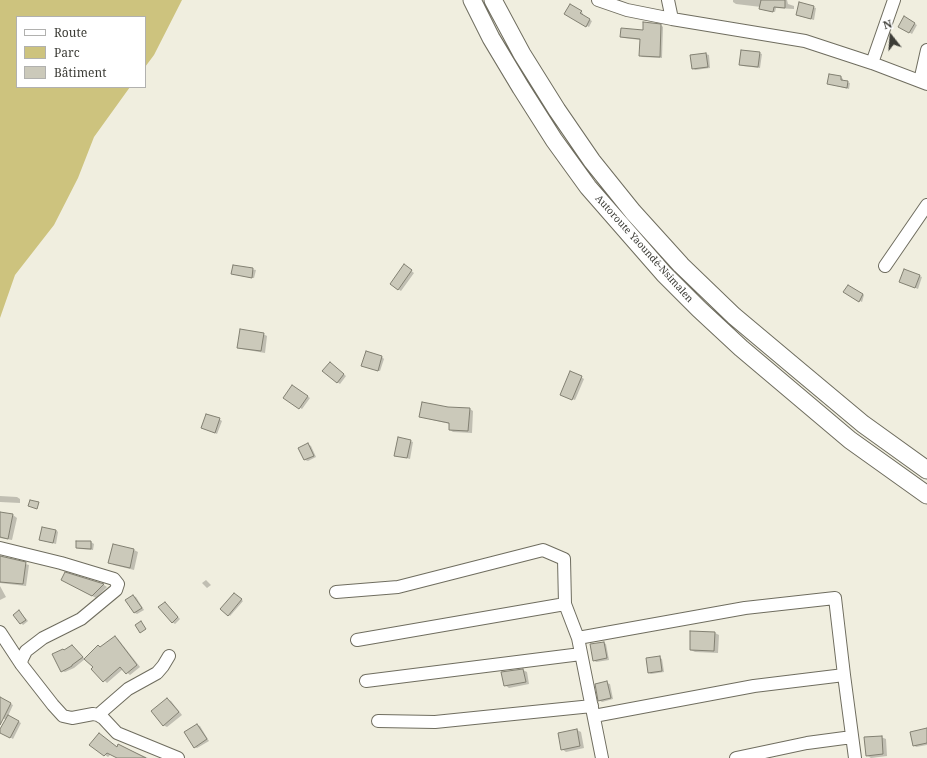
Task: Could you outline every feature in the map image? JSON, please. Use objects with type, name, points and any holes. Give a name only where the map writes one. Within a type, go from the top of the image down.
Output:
[{"type":"highway","name":"Autoroute Yaoundé-Nsimalen","points":[[472,0],[491,38],[520,88],[554,140],[588,187],[664,274],[741,348],[850,440],[927,495]]},
{"type":"highway","name":"Autoroute Yaoundé-Nsimalen","points":[[493,0],[522,54],[557,110],[592,161],[634,212],[682,265],[734,316],[796,368],[863,424],[927,470]]},
{"type":"street","points":[[598,0],[627,10],[672,19],[805,41],[924,82],[927,50]]},
{"type":"street","points":[[668,0],[672,19]]},
{"type":"street","points":[[872,63],[894,0]]},
{"type":"street","points":[[885,266],[927,205]]},
{"type":"street","points":[[0,548],[69,565],[114,579],[118,584],[116,590],[81,619],[43,638],[26,651],[22,659],[22,664]]},
{"type":"street","points":[[336,592],[398,587],[543,550],[564,559],[565,604],[578,638],[602,758]]},
{"type":"street","points":[[578,638],[745,608],[835,598],[852,737],[856,758]]},
{"type":"street","points":[[357,640],[565,604]]},
{"type":"street","points":[[0,632],[53,706],[63,716],[72,718],[93,714],[98,715],[103,718],[117,733],[178,758]]},
{"type":"street","points":[[366,681],[581,654]]},
{"type":"street","points":[[98,715],[128,689],[157,673],[169,656]]},
{"type":"street","points":[[378,721],[435,722],[593,711],[754,686],[844,675]]},
{"type":"street","points":[[736,758],[807,742],[852,737]]},
{"type":"green space","points":[[0,0],[182,0],[154,55],[146,66],[146,16],[16,16],[16,88],[129,88],[94,137],[78,178],[54,225],[15,275],[0,318]]},
{"type":"building","points":[[761,0],[785,0],[785,8],[774,7],[773,12],[759,9]]},
{"type":"building","points":[[799,2],[814,6],[811,19],[796,15]]},
{"type":"building","points":[[570,4],[582,11],[580,13],[590,19],[586,27],[564,14]]},
{"type":"building","points":[[904,16],[915,23],[909,33],[898,27]]},
{"type":"building","points":[[643,22],[661,24],[660,57],[639,56],[640,39],[620,37],[621,28],[643,30]]},
{"type":"building","points":[[741,50],[760,52],[758,67],[739,65]]},
{"type":"building","points":[[706,53],[708,67],[692,69],[690,55]]},
{"type":"building","points":[[829,74],[841,76],[841,80],[848,81],[847,88],[827,84]]},
{"type":"building","points":[[404,264],[412,270],[398,290],[390,284]]},
{"type":"building","points":[[233,265],[253,268],[252,278],[231,274]]},
{"type":"building","points":[[904,269],[920,275],[915,288],[899,282]]},
{"type":"building","points":[[848,285],[863,294],[859,302],[843,292]]},
{"type":"building","points":[[240,329],[264,333],[261,351],[237,348]]},
{"type":"building","points":[[366,351],[382,356],[378,371],[361,366]]},
{"type":"building","points":[[330,362],[344,374],[337,383],[322,371]]},
{"type":"building","points":[[570,371],[582,376],[572,400],[560,395]]},
{"type":"building","points":[[292,385],[308,396],[299,409],[283,398]]},
{"type":"building","points":[[422,402],[448,407],[470,408],[468,431],[449,430],[449,423],[419,417]]},
{"type":"building","points":[[206,414],[220,418],[215,433],[201,428]]},
{"type":"building","points":[[398,437],[411,440],[407,458],[394,456]]},
{"type":"building","points":[[308,443],[314,456],[304,460],[298,448]]},
{"type":"building","points":[[30,500],[39,502],[37,509],[28,506]]},
{"type":"building","points":[[0,512],[13,514],[8,539],[0,537]]},
{"type":"building","points":[[42,527],[56,530],[53,543],[39,540]]},
{"type":"building","points":[[76,541],[91,541],[91,549],[76,548]]},
{"type":"building","points":[[113,544],[134,549],[130,568],[108,563]]},
{"type":"building","points":[[0,556],[26,562],[23,584],[0,582]]},
{"type":"building","points":[[65,572],[104,584],[92,596],[61,580]]},
{"type":"building","points":[[234,593],[242,599],[228,616],[220,609]]},
{"type":"building","points":[[133,595],[142,608],[134,613],[125,600]]},
{"type":"building","points":[[165,602],[178,617],[172,623],[158,607]]},
{"type":"building","points":[[19,610],[26,620],[20,624],[13,615]]},
{"type":"building","points":[[141,621],[146,629],[140,633],[135,625]]},
{"type":"building","points":[[690,631],[715,632],[714,651],[690,650]]},
{"type":"building","points":[[115,636],[137,665],[126,674],[120,667],[103,682],[91,669],[93,667],[84,659],[98,645],[100,647]]},
{"type":"building","points":[[604,642],[607,658],[593,661],[590,644]]},
{"type":"building","points":[[72,645],[83,657],[72,666],[61,672],[52,654],[63,649],[64,650]]},
{"type":"building","points":[[660,656],[662,671],[648,673],[646,658]]},
{"type":"building","points":[[523,669],[526,682],[504,686],[501,672]]},
{"type":"building","points":[[607,681],[611,698],[598,701],[595,684]]},
{"type":"building","points":[[0,697],[11,703],[0,725]]},
{"type":"building","points":[[167,698],[179,712],[163,726],[151,711]]},
{"type":"building","points":[[8,715],[19,721],[10,738],[0,733],[0,729]]},
{"type":"building","points":[[197,724],[207,739],[194,748],[184,732]]},
{"type":"building","points":[[927,728],[927,743],[913,746],[910,732]]},
{"type":"building","points":[[577,729],[580,746],[561,750],[558,733]]},
{"type":"building","points":[[99,733],[117,747],[118,744],[146,758],[117,758],[107,753],[104,756],[89,745]]},
{"type":"building","points":[[882,736],[883,754],[866,756],[864,737]]}]
